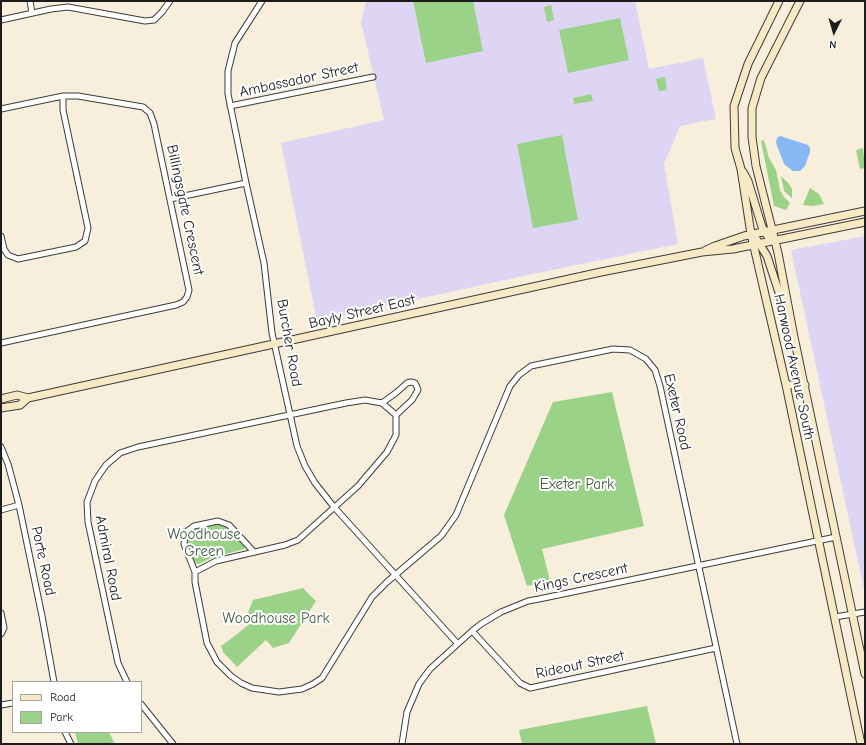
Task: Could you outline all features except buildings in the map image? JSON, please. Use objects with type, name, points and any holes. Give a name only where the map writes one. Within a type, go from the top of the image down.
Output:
[{"type":"main road","name":"Harwood Avenue South","points":[[779,1],[748,64],[734,106],[735,148],[741,169],[751,234],[757,244],[818,540],[862,741]]},
{"type":"main road","name":"Harwood Avenue South","points":[[800,1],[761,78],[752,108],[752,137],[756,166],[775,240],[865,674]]},
{"type":"main road","points":[[741,169],[748,181],[764,232],[769,238],[775,240]]},
{"type":"main road","name":"Bayly Street East","points":[[702,252],[722,243],[751,234],[865,211]]},
{"type":"main road","name":"Bayly Street East","points":[[1,409],[20,404],[28,398],[275,345],[601,272],[702,252],[733,249],[865,222]]},
{"type":"main road","points":[[757,244],[767,256],[794,337]]},
{"type":"main road","points":[[786,385],[805,384]]},
{"type":"main road","name":"Bayly Street East","points":[[1,399],[17,395],[28,398]]},
{"type":"street","points":[[30,1],[32,12]]},
{"type":"street","points":[[1,20],[32,12],[68,7],[145,21],[154,20],[170,1]]},
{"type":"street","name":"Burcher Road","points":[[262,1],[235,43],[230,57],[228,71],[228,94],[264,263],[272,333],[297,446],[305,466],[315,483],[334,507],[457,643]]},
{"type":"street","name":"Ambassador Street","points":[[230,106],[373,77]]},
{"type":"street","points":[[1,236],[4,249],[8,255],[18,259],[76,247],[85,241],[88,228],[63,110],[63,96]]},
{"type":"street","name":"Billingsgate Crescent","points":[[1,109],[63,96],[78,96],[143,107],[150,113],[154,124],[189,290],[187,297],[176,305],[1,343]]},
{"type":"street","points":[[170,199],[246,183]]},
{"type":"street","name":"Exeter Road","points":[[254,552],[229,525],[218,520],[194,526],[186,532],[184,544],[195,572],[195,582],[207,642],[217,662],[231,676],[241,683],[252,688],[278,692],[302,689],[322,678],[372,597],[395,575],[441,536],[456,516],[510,386],[519,375],[531,366],[613,349],[630,350],[646,359],[655,370],[660,386],[737,744]]},
{"type":"street","points":[[195,572],[216,561],[285,546],[298,540],[358,486],[387,452],[396,435],[396,415],[412,400],[418,390],[415,383],[407,383],[382,403],[396,415]]},
{"type":"street","name":"Admiral Road","points":[[127,681],[118,663],[88,522],[87,502],[95,481],[106,465],[120,454],[138,446],[365,400],[382,403]]},
{"type":"street","name":"Porte Road","points":[[1,447],[8,464],[19,506],[54,681]]},
{"type":"street","points":[[1,510],[19,506]]},
{"type":"street","name":"Kings Crescent","points":[[402,744],[407,712],[420,684],[430,669],[457,643],[481,624],[501,612],[528,601],[836,537]]},
{"type":"street","points":[[835,617],[865,612]]},
{"type":"street","points":[[1,613],[4,628],[1,634]]},
{"type":"street","name":"Rideout Street","points":[[472,631],[520,683],[530,688],[716,648]]},
{"type":"street","points":[[1,705],[12,703]]},
{"type":"street","points":[[142,705],[173,744]]},
{"type":"street","points":[[66,733],[71,744]]},
{"type":"shaded area","points":[[366,1],[635,1],[649,69],[703,58],[716,119],[680,126],[664,164],[678,244],[317,321],[281,143],[384,120],[361,22]]},
{"type":"shaded area","points":[[865,236],[865,594],[791,250]]},
{"type":"green space","points":[[413,1],[473,1],[483,51],[426,63]]},
{"type":"green space","points":[[551,5],[554,20],[547,22],[544,7]]},
{"type":"green space","points":[[620,18],[629,60],[568,73],[559,30]]},
{"type":"green space","points":[[665,77],[667,90],[659,91],[656,79]]},
{"type":"green space","points":[[591,94],[593,101],[574,104],[573,98]]},
{"type":"green space","points":[[562,135],[578,220],[533,228],[517,144]]},
{"type":"green space","points":[[764,140],[769,158],[776,170],[780,190],[790,203],[786,210],[774,206],[761,141]]},
{"type":"green space","points":[[863,148],[865,168],[860,169],[856,150]]},
{"type":"green space","points":[[781,176],[792,189],[792,198],[784,191]]},
{"type":"green space","points":[[810,188],[819,194],[824,204],[813,206],[803,205]]},
{"type":"green space","name":"Exeter Park","points":[[612,392],[644,526],[542,549],[550,581],[527,586],[504,515],[553,402]]},
{"type":"green space","name":"Woodhouse Green","points":[[218,523],[224,526],[243,542],[245,547],[244,549],[211,558],[199,564],[194,563],[187,541],[187,536],[193,530]]},
{"type":"green space","name":"Woodhouse Park","points":[[303,588],[316,601],[289,643],[273,648],[266,640],[237,667],[223,652],[221,646],[252,622],[247,615],[253,600]]},
{"type":"green space","points":[[647,706],[656,744],[522,744],[519,730]]},
{"type":"green space","points":[[75,733],[110,733],[115,744],[78,744]]},
{"type":"water","points":[[780,136],[808,145],[810,148],[805,166],[800,171],[793,171],[784,164],[776,143],[777,138]]}]
